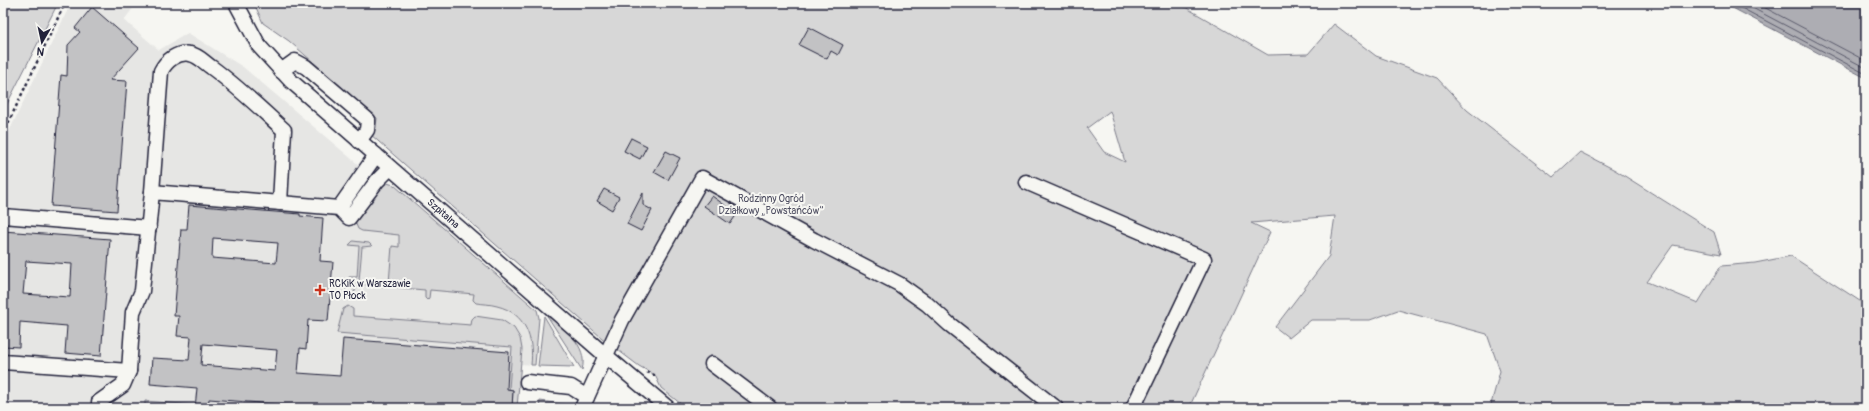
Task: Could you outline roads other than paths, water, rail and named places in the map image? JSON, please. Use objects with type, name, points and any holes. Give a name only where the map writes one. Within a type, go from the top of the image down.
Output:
[{"type":"street","name":"Szpitalna","points":[[236,3],[259,46],[281,71],[604,355],[668,408]]},
{"type":"street","points":[[99,408],[99,402],[123,384],[130,371],[134,312],[142,291],[149,228],[161,71],[164,64],[180,54],[190,54],[197,57],[232,83],[284,130],[280,203]]},
{"type":"street","points":[[281,71],[295,61],[306,67],[368,120],[367,130],[359,141]]},
{"type":"street","points":[[344,213],[376,155]]},
{"type":"street","points":[[344,213],[390,168]]},
{"type":"street","points":[[528,382],[571,387],[584,403],[604,355],[622,320],[702,178],[814,240],[899,284],[927,304],[949,324],[1056,408]]},
{"type":"street","points":[[1026,182],[1204,259],[1133,408]]},
{"type":"street","points":[[152,192],[280,203],[344,213]]},
{"type":"street","points":[[3,216],[149,228]]},
{"type":"street","points":[[3,362],[130,371]]},
{"type":"street","points":[[712,364],[770,408]]},
{"type":"water","points":[[1723,3],[1866,3],[1866,78]]},
{"type":"place","name":"RCKiK w Warszawie TO Płock","points":[[320,290]]},
{"type":"park label","name":"Rodzinny Ogród Działkowy „Powstańców”","points":[[771,204]]}]
